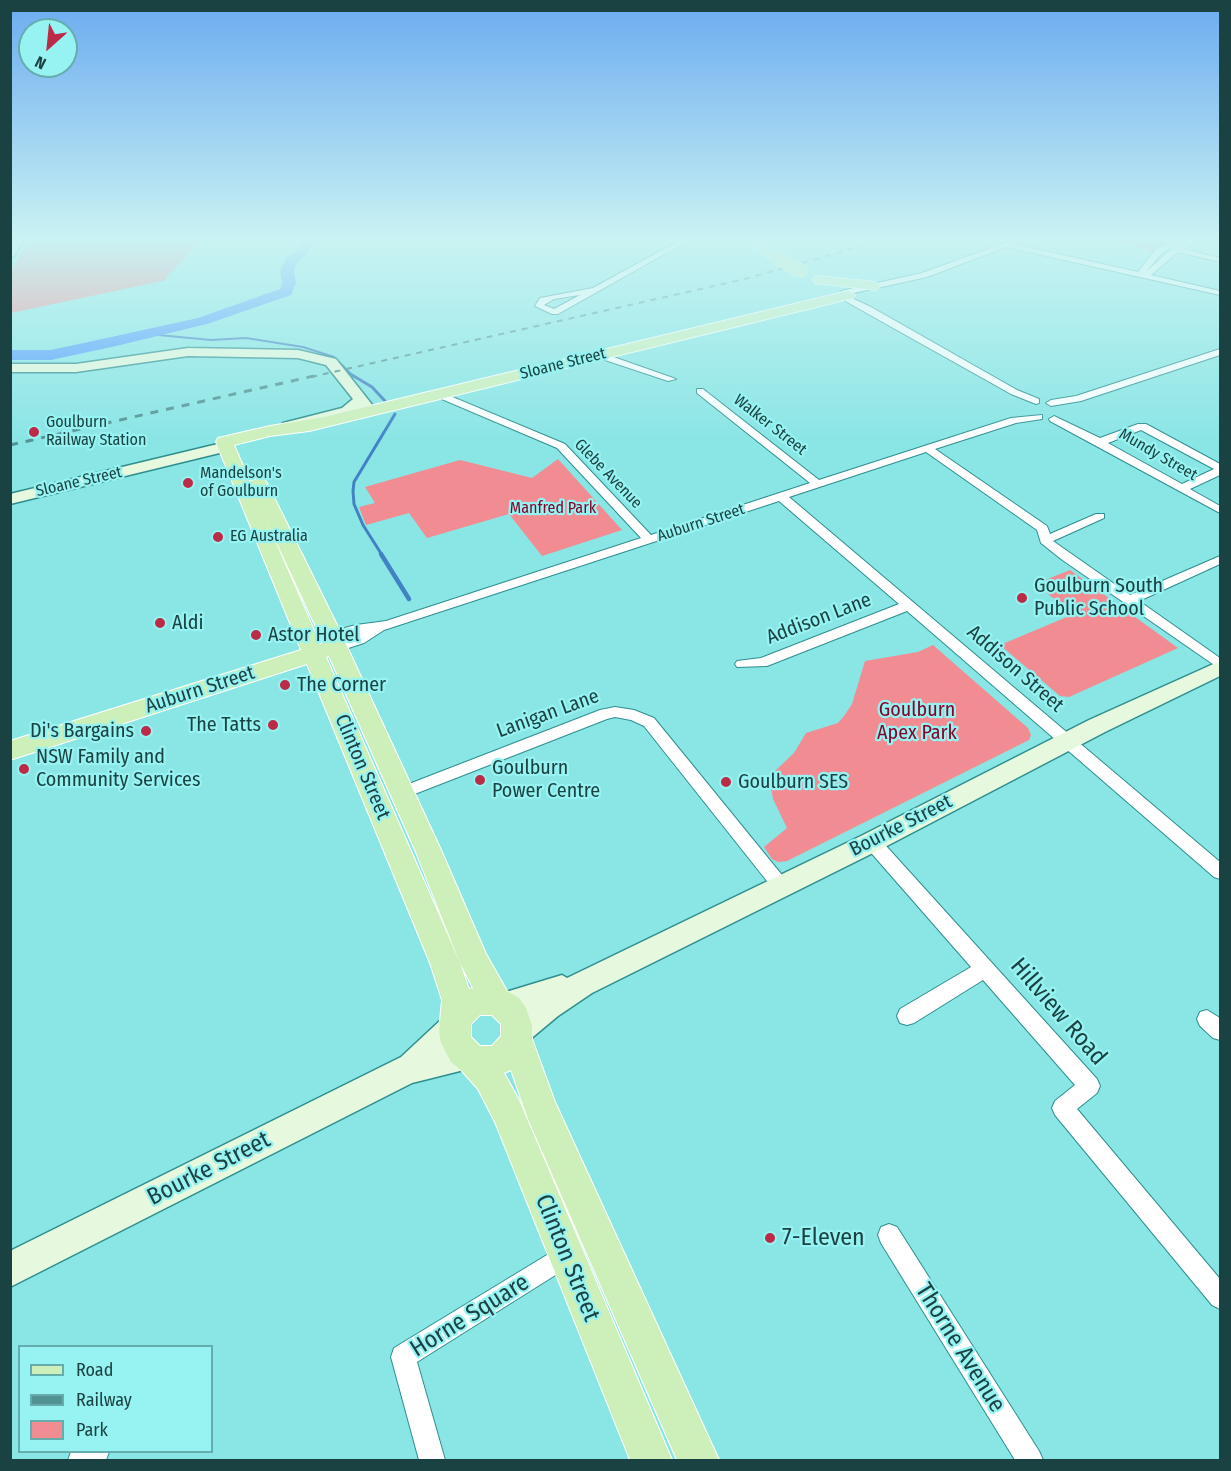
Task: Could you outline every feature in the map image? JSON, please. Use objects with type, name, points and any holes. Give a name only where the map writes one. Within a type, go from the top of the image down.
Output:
[{"type":"main road","name":"Sloane Street","points":[[232,443],[323,422],[365,405],[440,394],[792,307]]},
{"type":"main road","name":"Sloane Street","points":[[232,443],[270,431],[323,422]]},
{"type":"main road","name":"Clinton Street","points":[[232,443],[323,645],[402,793],[467,946],[509,1019],[540,1107],[698,1461]]},
{"type":"main road","name":"Clinton Street","points":[[323,645],[445,963],[457,1000],[456,1023]]},
{"type":"main road","name":"Auburn Street","points":[[10,744],[323,645]]},
{"type":"main road","name":"Auburn Street","points":[[10,751],[323,645]]},
{"type":"main road","points":[[474,1003],[509,1019],[512,1046],[499,1058],[491,1061],[470,1058],[456,1042],[456,1023],[474,1003]]},
{"type":"main road","name":"Clinton Street","points":[[470,1058],[489,1078],[507,1112],[651,1461]]},
{"type":"main road","name":"Clinton Street","points":[[662,1377],[712,1461]]},
{"type":"street","points":[[541,307],[555,312],[565,307]]},
{"type":"street","points":[[864,307],[1014,392],[1030,405],[1038,417],[1059,414],[1078,399]]},
{"type":"street","points":[[10,368],[76,368],[188,352],[298,354],[331,362],[365,405],[270,431]]},
{"type":"street","points":[[1030,405],[1078,399],[1221,352]]},
{"type":"street","points":[[600,355],[671,379]]},
{"type":"street","name":"Walker Street","points":[[700,391],[819,485]]},
{"type":"street","name":"Glebe Avenue","points":[[440,394],[561,447],[584,468],[649,539]]},
{"type":"street","points":[[1051,403],[1059,414]]},
{"type":"street","name":"Auburn Street","points":[[1015,420],[1030,405]]},
{"type":"street","name":"Mundy Street","points":[[1059,414],[1078,430],[1221,510]]},
{"type":"street","name":"Auburn Street","points":[[323,645],[359,640],[387,625],[1015,420],[1038,417]]},
{"type":"street","points":[[1100,442],[1142,426],[1221,468],[1216,473],[1182,488]]},
{"type":"street","name":"Sloane Street","points":[[10,494],[232,443]]},
{"type":"street","name":"Sloane Street","points":[[10,499],[232,443]]},
{"type":"street","points":[[928,449],[1043,529],[1045,540],[1221,666]]},
{"type":"street","name":"Addison Street","points":[[782,497],[1221,872]]},
{"type":"street","points":[[1045,540],[1100,516]]},
{"type":"street","points":[[1129,601],[1221,560]]},
{"type":"street","name":"Addison Lane","points":[[742,664],[762,663],[909,605]]},
{"type":"street","name":"Bourke Street","points":[[509,1019],[548,1006],[582,984],[780,885],[872,842],[1066,741],[1221,666]]},
{"type":"street","name":"Lanigan Lane","points":[[402,793],[605,714],[615,712],[634,715],[649,722],[780,885]]},
{"type":"street","name":"Hillview Road","points":[[872,842],[1090,1086],[1062,1108],[1221,1297]]},
{"type":"street","points":[[907,1016],[986,968]]},
{"type":"street","name":"Bourke Street","points":[[408,1069],[456,1023]]},
{"type":"street","name":"Bourke Street","points":[[10,1270],[408,1069],[470,1058]]},
{"type":"street","name":"Thorne Avenue","points":[[889,1235],[1030,1461]]},
{"type":"street","name":"Horne Square","points":[[432,1461],[403,1357],[566,1256]]},
{"type":"street","points":[[81,1461],[94,1453]]},
{"type":"green space","points":[[11,307],[41,307],[11,313]]},
{"type":"green space","name":"Manfred Park","points":[[558,459],[622,530],[542,556],[509,514],[427,538],[409,513],[366,525],[359,507],[375,503],[365,487],[460,460],[532,478]]},
{"type":"green space","points":[[1070,570],[1178,648],[1069,697],[1060,696],[1000,645],[1074,614],[1035,584]]},
{"type":"green space","name":"Goulburn Apex Park","points":[[933,645],[1028,728],[1031,735],[1029,740],[787,861],[778,862],[772,859],[764,847],[787,828],[773,799],[771,787],[774,772],[794,753],[806,733],[838,723],[844,716],[852,704],[865,661],[918,652]]},
{"type":"waterway","points":[[10,355],[51,355],[202,321],[244,307]]},
{"type":"waterway","points":[[148,334],[211,340],[246,338],[303,347],[334,357],[352,375]]},
{"type":"waterway","points":[[352,375],[372,387],[385,401]]},
{"type":"waterway","points":[[382,555],[363,525],[354,504],[353,491],[354,482],[395,414]]},
{"type":"waterway","points":[[381,554],[409,599]]},
{"type":"railway","points":[[311,377],[623,307]]},
{"type":"railway","points":[[10,445],[318,375]]},
{"type":"place","name":"Goulburn Railway Station","points":[[34,432]]},
{"type":"place","name":"Mandelson's of Goulburn","points":[[188,483]]},
{"type":"place","name":"EG Australia","points":[[218,537]]},
{"type":"place","name":"Goulburn South Public School","points":[[1022,598]]},
{"type":"place","name":"Aldi","points":[[160,623]]},
{"type":"place","name":"Astor Hotel","points":[[256,635]]},
{"type":"place","name":"The Corner","points":[[285,685]]},
{"type":"place","name":"The Tatts","points":[[273,725]]},
{"type":"place","name":"Di's Bargains","points":[[146,731]]},
{"type":"place","name":"NSW Family and Community Services","points":[[24,769]]},
{"type":"place","name":"Goulburn Power Centre","points":[[480,780]]},
{"type":"place","name":"Goulburn SES","points":[[726,782]]},
{"type":"place","name":"7-Eleven","points":[[770,1238]]}]
